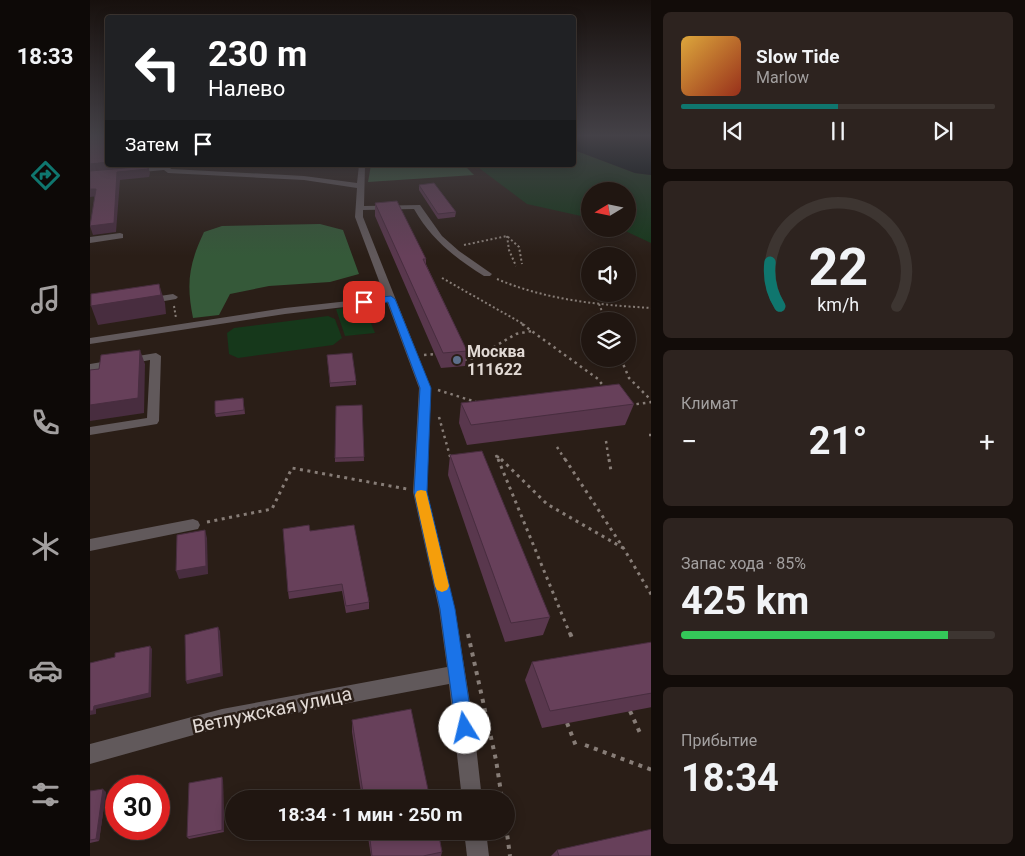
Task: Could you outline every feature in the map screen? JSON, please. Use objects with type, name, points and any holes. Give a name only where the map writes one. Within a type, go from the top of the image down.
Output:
[{"type":"street","points":[[264,176],[304,178],[361,186]]},
{"type":"street","points":[[361,176],[359,217],[425,388],[420,492],[447,609],[465,728],[471,790]]},
{"type":"street","points":[[359,208],[417,207],[426,225],[450,249],[487,274]]},
{"type":"street","points":[[90,240],[120,236]]},
{"type":"street","points":[[136,303],[173,297]]},
{"type":"street","points":[[90,341],[286,311],[391,299]]},
{"type":"street","points":[[90,368],[156,356],[153,421],[90,431]]},
{"type":"street","points":[[90,545],[193,525]]},
{"type":"street","name":"Ветлужская улица","points":[[90,754],[222,718],[456,674]]},
{"type":"street","points":[[476,840],[478,856]]},
{"type":"path","points":[[507,236],[509,250],[516,266]]},
{"type":"path","points":[[450,249],[507,236],[518,244],[522,255],[522,264]]},
{"type":"path","points":[[487,274],[512,286],[599,304],[651,308]]},
{"type":"path","points":[[442,278],[533,330],[598,379],[606,390]]},
{"type":"path","points":[[173,297],[177,328]]},
{"type":"path","points":[[599,304],[602,312]]},
{"type":"path","points":[[462,360],[475,358],[516,334],[533,330]]},
{"type":"path","points":[[624,367],[629,378],[651,401]]},
{"type":"path","points":[[430,388],[483,404]]},
{"type":"path","points":[[630,405],[651,401]]},
{"type":"path","points":[[439,418],[451,460]]},
{"type":"path","points":[[606,441],[611,471]]},
{"type":"path","points":[[558,447],[624,548],[651,596]]},
{"type":"path","points":[[572,638],[496,455],[547,504],[624,548]]},
{"type":"path","points":[[193,525],[272,509],[292,468],[420,492]]},
{"type":"path","points":[[630,711],[640,734]]},
{"type":"path","points":[[567,723],[576,746]]},
{"type":"path","points":[[585,745],[651,770]]},
{"type":"path","points":[[508,840],[510,856]]},
{"type":"green space","points":[[369,176],[460,176],[368,182]]},
{"type":"green space","points":[[490,176],[651,176],[651,243],[636,236],[636,182],[581,182],[581,216],[527,204]]},
{"type":"green space","points":[[320,224],[343,230],[359,274],[330,282],[269,286],[230,294],[219,315],[193,318],[189,284],[190,274],[195,254],[204,232],[222,226]]},
{"type":"green space","points":[[364,306],[375,333],[345,336],[336,309]]},
{"type":"green space","points":[[328,316],[335,319],[342,338],[333,345],[238,358],[229,354],[227,333],[234,328]]},
{"type":"building","points":[[90,176],[117,176],[114,223],[90,226],[96,189],[90,189]]},
{"type":"building","points":[[434,183],[456,212],[438,214],[419,185]]},
{"type":"building","points":[[397,201],[426,259],[423,259],[467,351],[443,353],[375,203]]},
{"type":"building","points":[[159,284],[161,295],[91,306],[91,294]]},
{"type":"building","points":[[140,350],[138,398],[90,405],[90,370],[99,369],[101,355]]},
{"type":"building","points":[[352,353],[356,381],[330,383],[327,355]]},
{"type":"building","points":[[619,384],[634,404],[471,425],[461,403]]},
{"type":"building","points":[[243,398],[244,410],[215,414],[215,401]]},
{"type":"building","points":[[362,405],[364,457],[335,458],[336,406]]},
{"type":"building","points":[[482,451],[550,617],[511,623],[450,455]]},
{"type":"building","points":[[309,525],[310,531],[354,525],[369,602],[346,606],[342,584],[288,592],[283,529]]},
{"type":"building","points":[[205,530],[206,566],[176,571],[177,535]]},
{"type":"building","points":[[218,627],[221,673],[186,681],[185,635]]},
{"type":"building","points":[[651,642],[651,693],[550,711],[532,662]]},
{"type":"building","points":[[150,646],[149,693],[94,706],[93,711],[90,711],[90,663],[115,657],[115,653]]},
{"type":"building","points":[[411,709],[428,790],[363,790],[352,720]]},
{"type":"building","points":[[222,777],[222,830],[187,837],[189,783]]},
{"type":"building","points":[[103,789],[96,839],[90,840],[90,791]]},
{"type":"building","points":[[651,829],[651,856],[559,856],[557,850]]},
{"type":"building","points":[[370,840],[440,840],[442,852],[423,856],[372,856]]},
{"type":"slow traffic","points":[[421,495],[442,586]]},
{"type":"place","name":"Москва 111622","points":[[457,360]]},
{"type":"route","points":[[364,302],[391,299],[425,388],[420,492],[447,609],[465,728]]}]
